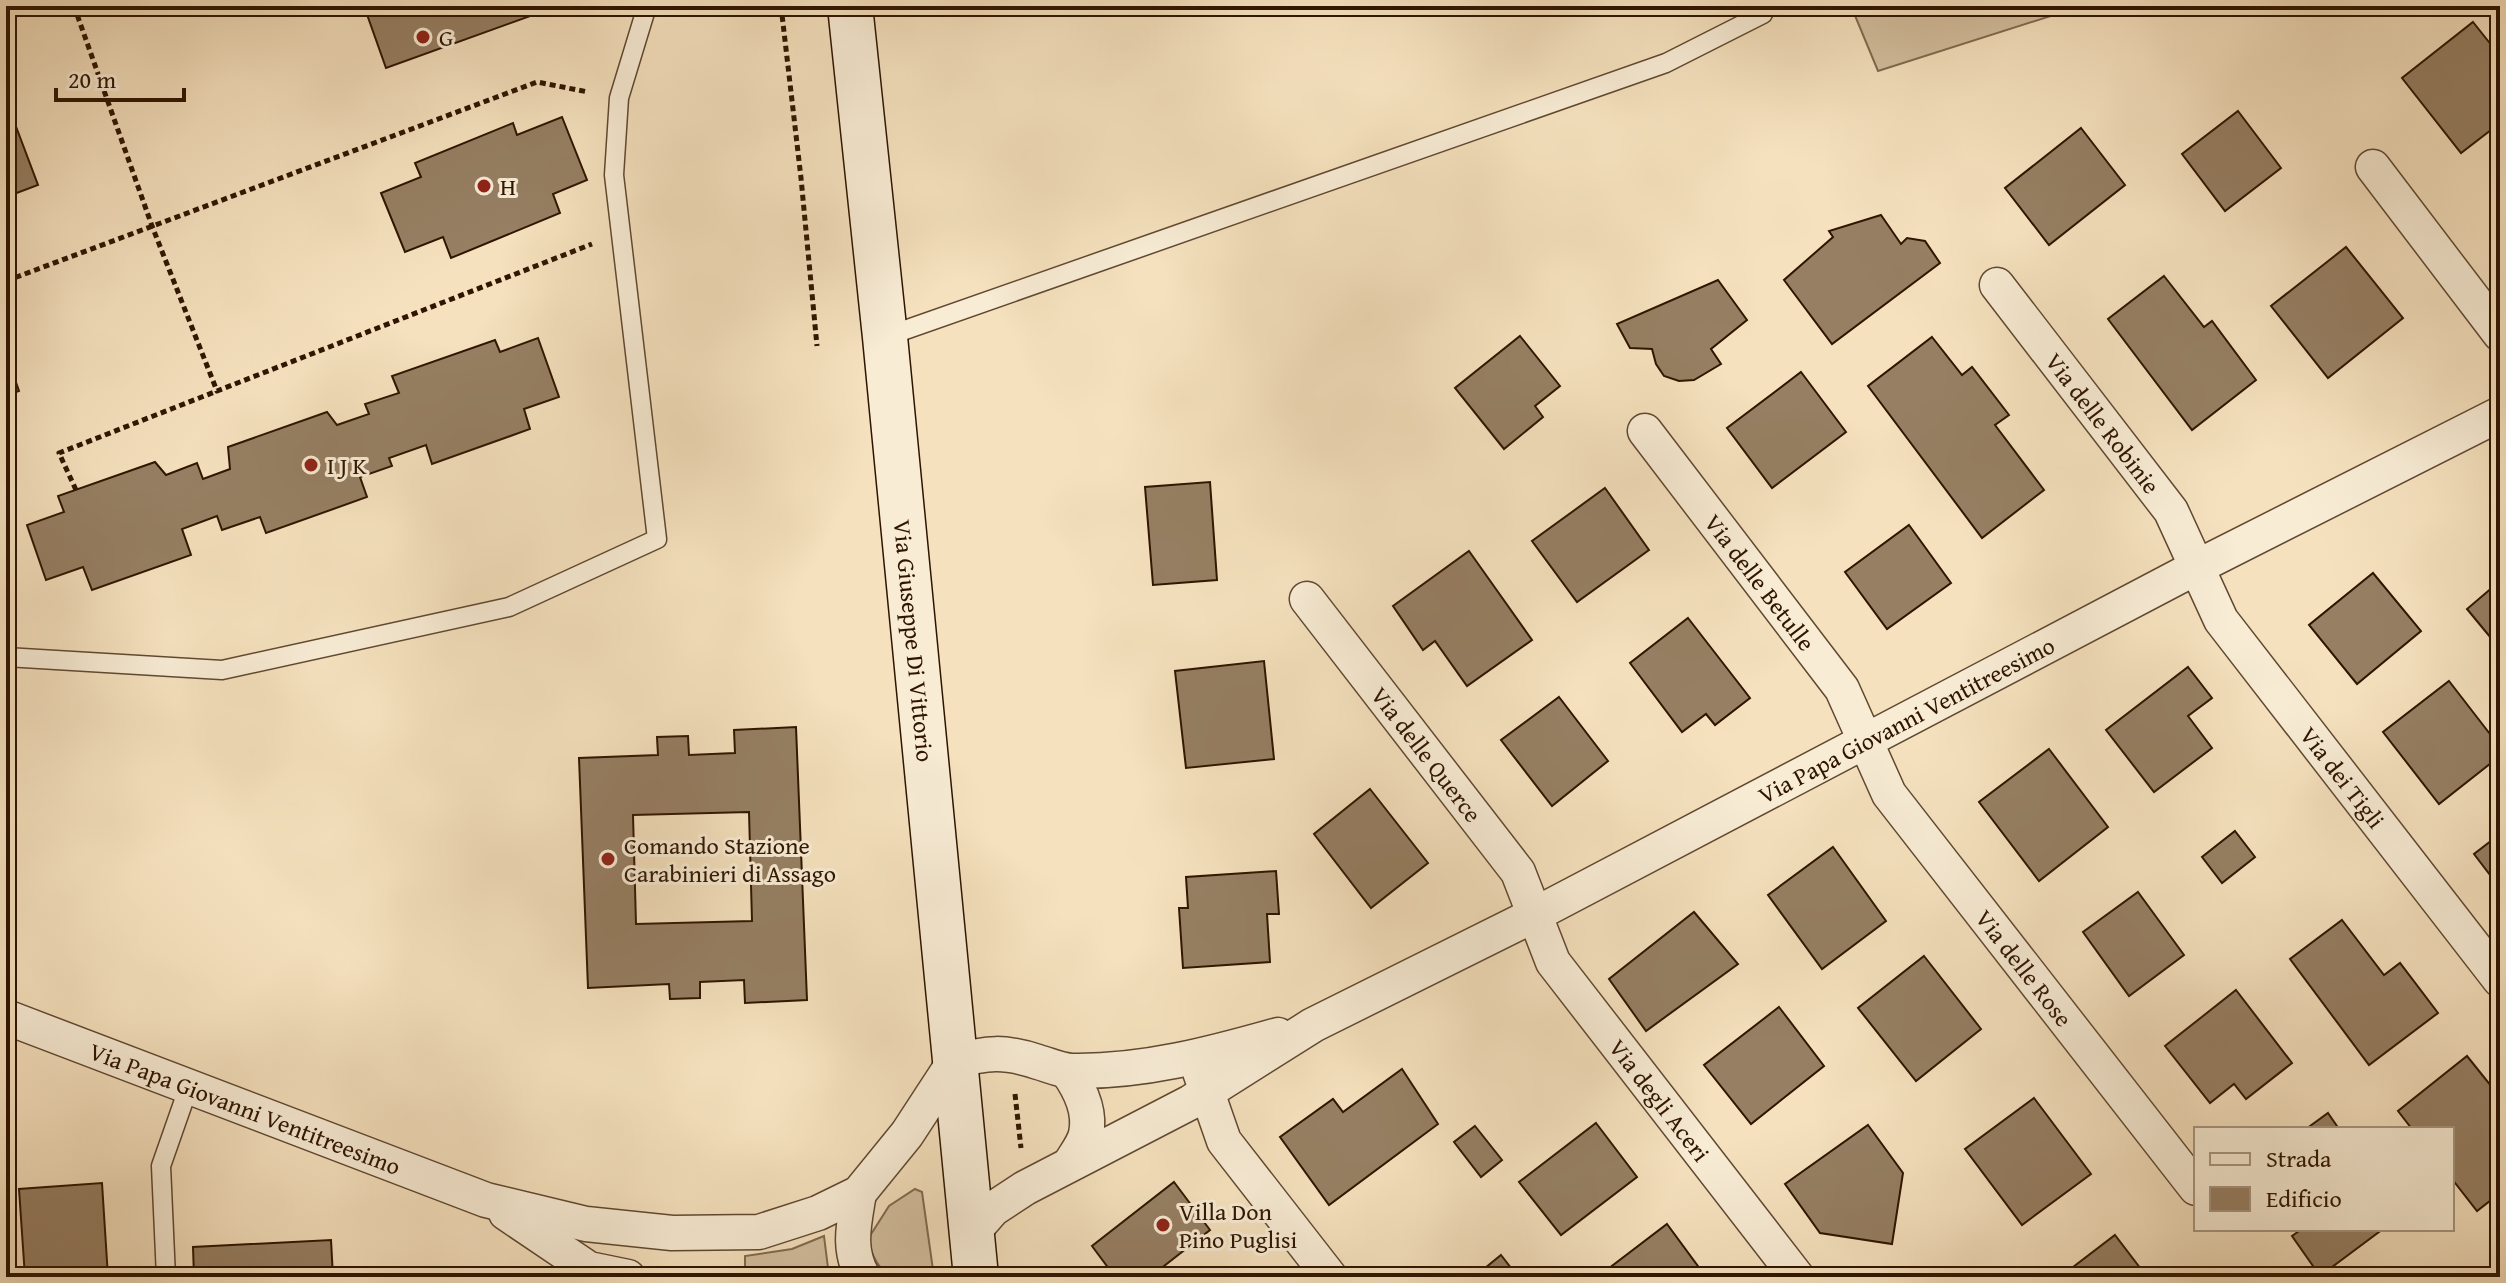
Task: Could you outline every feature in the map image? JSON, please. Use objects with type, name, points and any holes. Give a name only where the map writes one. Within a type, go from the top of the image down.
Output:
[{"type":"main road","name":"Via Giuseppe Di Vittorio","points":[[850,6],[976,1277]]},
{"type":"street","points":[[2373,167],[2500,334]]},
{"type":"street","name":"Via delle Robinie","points":[[1997,285],[2171,511],[2195,568]]},
{"type":"street","name":"Via Papa Giovanni Ventitreesimo","points":[[971,1234],[993,1209],[1025,1188],[1205,1093],[1313,1025],[1536,914],[2195,568],[2500,414]]},
{"type":"street","name":"Via delle Betulle","points":[[1645,431],[1842,689],[1865,740]]},
{"type":"street","name":"Via dei Tigli","points":[[2195,568],[2221,620],[2500,980]]},
{"type":"street","name":"Via delle Querce","points":[[1307,599],[1518,872],[1536,914]]},
{"type":"street","name":"Via delle Rose","points":[[1865,740],[1889,794],[2194,1185]]},
{"type":"street","name":"Via degli Aceri","points":[[1536,914],[1553,962],[1797,1277]]},
{"type":"street","name":"Via Papa Giovanni Ventitreesimo","points":[[6,1017],[486,1200],[586,1224],[672,1233],[759,1232],[818,1213],[859,1193],[907,1134],[954,1062],[984,1053],[1011,1054],[1067,1071],[1116,1071],[1196,1056],[1313,1025]]},
{"type":"street","points":[[1196,1056],[1205,1093],[1224,1141],[1330,1277]]},
{"type":"street","points":[[1067,1071],[1081,1091],[1086,1113],[1086,1135],[1070,1164]]},
{"type":"street","name":"Via Papa Giovanni Ventitreesimo","points":[[859,1193],[851,1237],[855,1264],[863,1277]]},
{"type":"street","name":"Via Papa Giovanni Ventitreesimo","points":[[486,1200],[589,1269],[628,1277]]},
{"type":"lane","points":[[6,657],[222,670],[509,607],[657,539],[614,175],[619,98],[648,6]]},
{"type":"lane","points":[[885,337],[1666,63],[1763,14]]},
{"type":"lane","points":[[166,1277],[161,1166],[189,1086]]},
{"type":"path","points":[[74,6],[152,226],[217,391]]},
{"type":"path","points":[[781,6],[817,346]]},
{"type":"path","points":[[6,281],[537,82],[619,98]]},
{"type":"path","points":[[76,490],[59,453],[619,233]]},
{"type":"path","points":[[1011,1054],[1025,1188]]},
{"type":"shaded area","points":[[1851,6],[2082,6],[1878,71]]},
{"type":"shaded area","points":[[915,1189],[922,1192],[934,1277],[899,1276],[883,1270],[872,1253],[868,1239],[889,1206]]},
{"type":"shaded area","points":[[824,1236],[826,1270],[745,1268],[745,1256],[792,1249]]},
{"type":"building","name":"G","points":[[364,6],[558,6],[386,68]]},
{"type":"building","points":[[2473,22],[2500,56],[2500,123],[2461,153],[2402,78]]},
{"type":"building","points":[[6,100],[38,185],[6,197]]},
{"type":"building","points":[[2238,111],[2281,168],[2225,211],[2182,154]]},
{"type":"building","name":"H","points":[[562,117],[587,180],[553,194],[560,213],[451,258],[443,237],[405,252],[381,193],[421,177],[415,163],[513,123],[517,135]]},
{"type":"building","points":[[2081,128],[2125,185],[2049,245],[2005,188]]},
{"type":"building","points":[[1881,215],[1901,244],[1907,238],[1925,241],[1940,263],[1832,344],[1784,280],[1833,237],[1829,231]]},
{"type":"building","points":[[2346,247],[2403,318],[2328,378],[2271,306]]},
{"type":"building","points":[[2164,276],[2204,327],[2212,321],[2256,380],[2192,430],[2108,319]]},
{"type":"building","points":[[1718,280],[1747,320],[1711,349],[1721,364],[1694,380],[1679,381],[1664,376],[1656,364],[1652,349],[1630,348],[1617,324]]},
{"type":"building","points":[[1520,336],[1560,386],[1535,406],[1543,417],[1504,449],[1455,388]]},
{"type":"building","points":[[1932,337],[1962,375],[1972,367],[2009,415],[1995,425],[2044,490],[1982,538],[1868,386]]},
{"type":"building","name":"I J K","points":[[538,338],[559,397],[524,409],[530,429],[432,464],[426,445],[389,458],[392,466],[360,477],[367,497],[266,533],[260,517],[222,530],[217,516],[182,529],[191,555],[92,590],[83,567],[46,580],[27,525],[64,512],[58,496],[155,462],[166,475],[197,463],[203,479],[230,469],[228,447],[327,412],[337,425],[369,414],[365,404],[399,393],[392,376],[495,340],[500,352]]},
{"type":"building","points":[[6,354],[19,391],[6,396]]},
{"type":"building","points":[[1801,372],[1846,432],[1772,488],[1727,428]]},
{"type":"building","points":[[1210,482],[1217,580],[1153,585],[1145,487]]},
{"type":"building","points":[[1605,488],[1649,550],[1577,602],[1532,541]]},
{"type":"building","points":[[1909,525],[1951,583],[1887,629],[1845,572]]},
{"type":"building","points":[[1469,551],[1532,640],[1467,686],[1435,641],[1423,650],[1393,606]]},
{"type":"building","points":[[2373,573],[2421,631],[2357,684],[2309,625]]},
{"type":"building","points":[[2500,581],[2500,649],[2467,609]]},
{"type":"building","points":[[1688,618],[1750,698],[1715,725],[1706,714],[1682,732],[1630,663]]},
{"type":"building","points":[[1264,661],[1274,759],[1186,768],[1175,671]]},
{"type":"building","points":[[2188,667],[2212,698],[2188,716],[2212,748],[2154,792],[2106,730]]},
{"type":"building","points":[[2449,681],[2500,747],[2500,756],[2439,804],[2383,732]]},
{"type":"building","points":[[1559,697],[1608,761],[1552,806],[1501,740]]},
{"type":"building","name":"Comando Stazione Carabinieri di Assago","points":[[796,727],[807,1000],[745,1003],[744,980],[700,982],[700,998],[670,999],[669,984],[588,988],[579,758],[658,755],[657,737],[688,736],[689,755],[735,753],[734,730]],"holes":[[[749,812],[752,921],[636,924],[633,815]]]},
{"type":"building","points":[[2049,749],[2108,827],[2039,881],[1979,802]]},
{"type":"building","points":[[1370,789],[1428,863],[1371,908],[1314,834]]},
{"type":"building","points":[[2235,831],[2255,857],[2222,883],[2202,857]]},
{"type":"building","points":[[2500,834],[2500,888],[2474,854]]},
{"type":"building","points":[[1833,847],[1886,921],[1822,969],[1768,895]]},
{"type":"building","points":[[1276,871],[1279,914],[1267,914],[1270,962],[1183,968],[1179,908],[1188,908],[1186,877]]},
{"type":"building","points":[[2138,892],[2184,955],[2129,996],[2083,932]]},
{"type":"building","points":[[1694,912],[1738,964],[1646,1031],[1609,979]]},
{"type":"building","points":[[2342,920],[2384,975],[2400,963],[2438,1013],[2369,1065],[2290,959]]},
{"type":"building","points":[[1924,956],[1981,1029],[1916,1081],[1858,1008]]},
{"type":"building","points":[[2236,990],[2292,1063],[2246,1099],[2234,1084],[2210,1103],[2165,1046]]},
{"type":"building","points":[[1779,1007],[1824,1066],[1751,1124],[1704,1065]]},
{"type":"building","points":[[2467,1056],[2500,1097],[2500,1193],[2477,1211],[2454,1182],[2454,1127],[2410,1127],[2398,1111]]},
{"type":"building","points":[[1402,1069],[1438,1124],[1329,1205],[1280,1137],[1333,1099],[1343,1112]]},
{"type":"building","points":[[2034,1098],[2091,1174],[2022,1225],[1965,1149]]},
{"type":"building","points":[[2328,1113],[2338,1127],[2309,1127]]},
{"type":"building","points":[[1596,1123],[1637,1177],[1561,1235],[1519,1182]]},
{"type":"building","points":[[1868,1125],[1903,1173],[1892,1244],[1820,1233],[1785,1184]]},
{"type":"building","points":[[1475,1126],[1502,1160],[1481,1177],[1454,1142]]},
{"type":"building","name":"Villa Don Pino Puglisi","points":[[1174,1182],[1210,1230],[1150,1277],[1115,1277],[1092,1246]]},
{"type":"building","points":[[102,1183],[108,1277],[25,1277],[19,1189]]},
{"type":"building","points":[[1667,1224],[1706,1277],[1600,1275]]},
{"type":"building","points":[[2299,1231],[2380,1231],[2320,1276],[2292,1236]]},
{"type":"building","points":[[2115,1235],[2147,1277],[2060,1277]]},
{"type":"building","points":[[331,1240],[333,1277],[194,1277],[193,1247]]},
{"type":"building","points":[[1501,1255],[1518,1277],[1474,1277]]},
{"type":"building","points":[[1980,1268],[1988,1277],[1968,1277]]},
{"type":"place","name":"G","points":[[423,37]]},
{"type":"place","name":"H","points":[[484,186]]},
{"type":"place","name":"I J K","points":[[311,465]]},
{"type":"place","name":"Comando Stazione Carabinieri di Assago","points":[[608,859]]},
{"type":"place","name":"Villa Don Pino Puglisi","points":[[1163,1225]]}]
